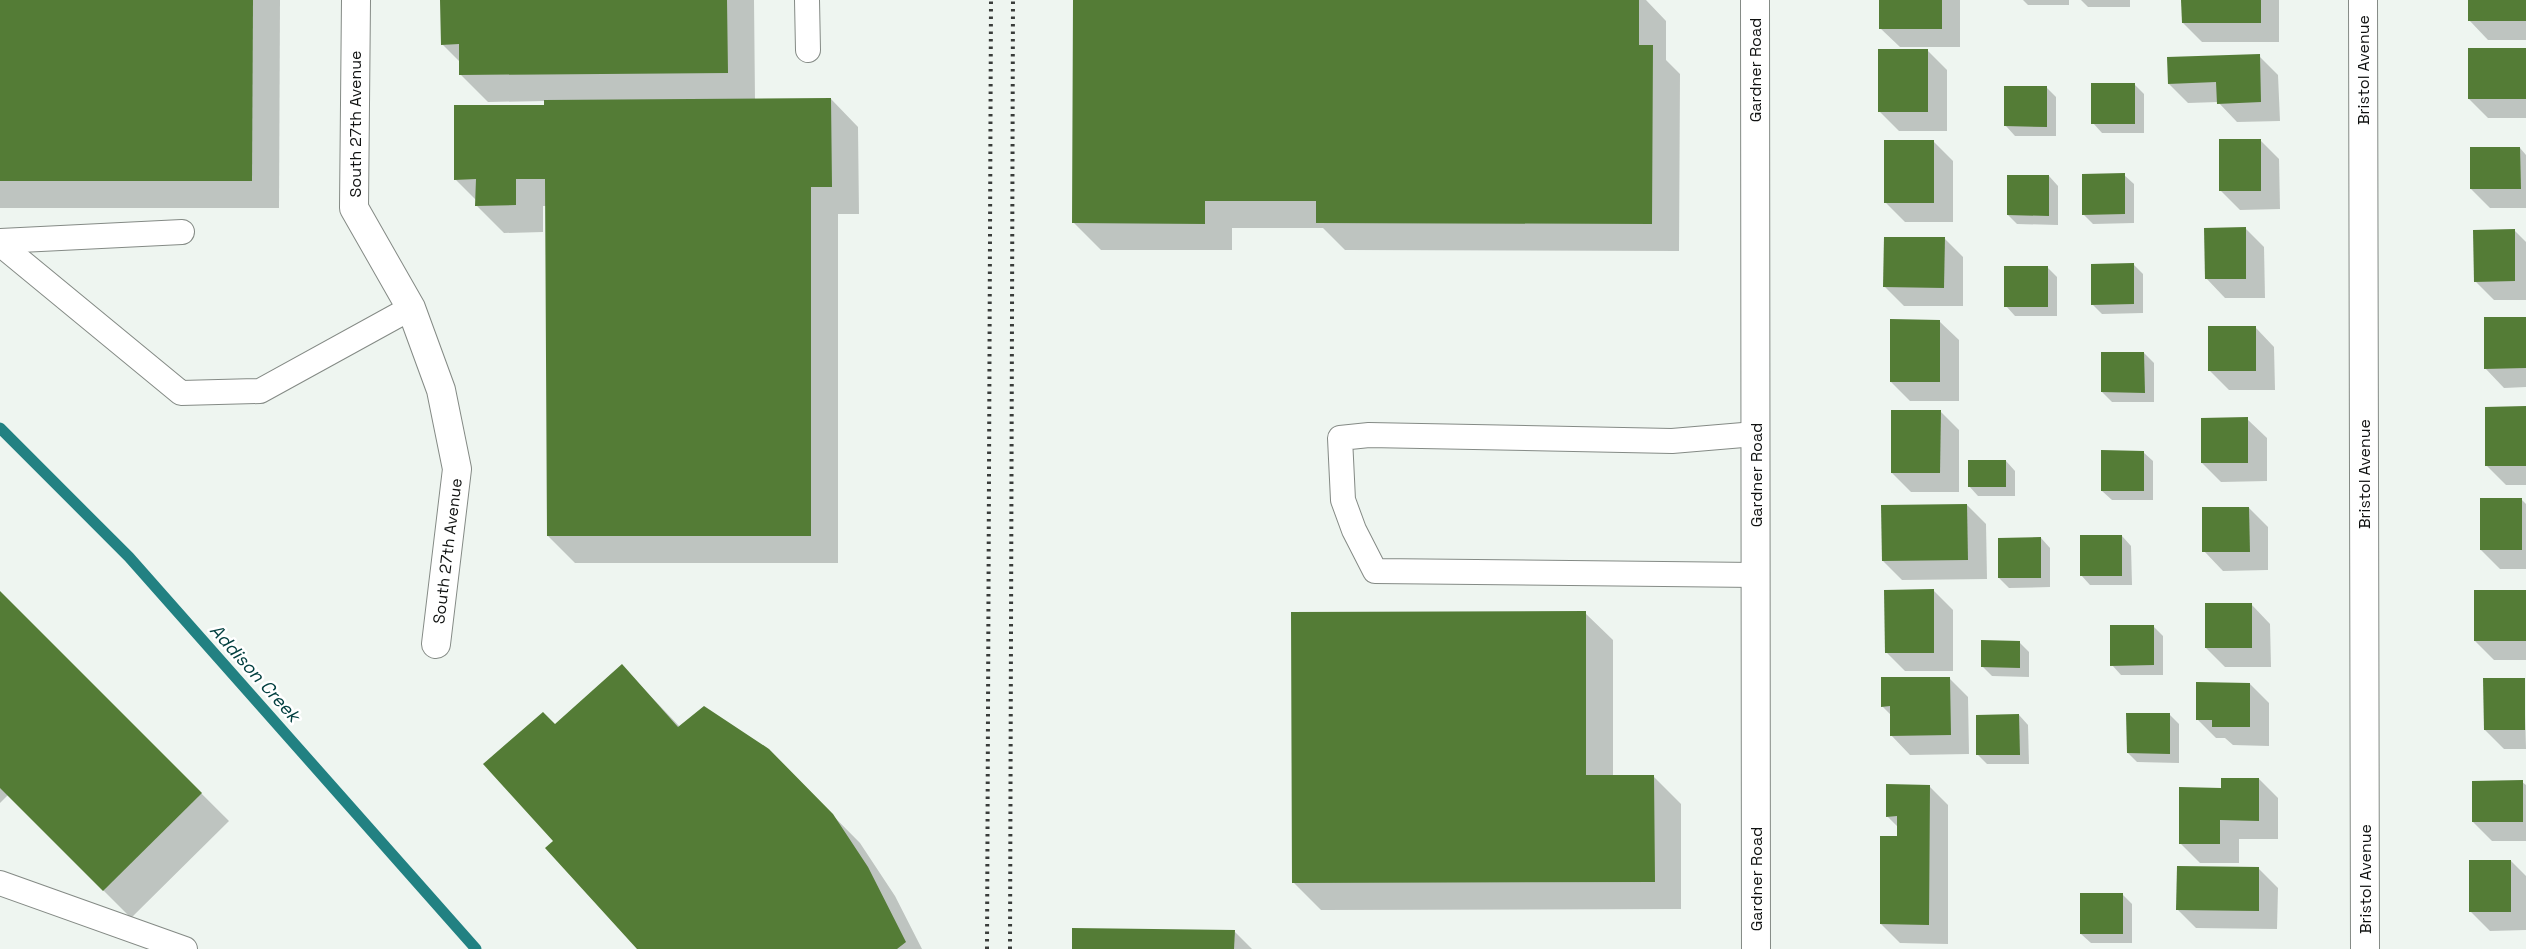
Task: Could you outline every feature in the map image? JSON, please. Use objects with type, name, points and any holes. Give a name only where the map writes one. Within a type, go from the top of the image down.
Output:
[{"type":"street","name":"South 27th Avenue","points":[[356,0],[354,208],[412,308],[441,390],[457,469],[436,644]]},
{"type":"street","name":"Gardner Road","points":[[1755,0],[1756,949]]},
{"type":"street","name":"Bristol Avenue","points":[[2363,0],[2365,949]]},
{"type":"lane","points":[[807,0],[808,50]]},
{"type":"lane","points":[[0,243],[182,232]]},
{"type":"lane","points":[[0,243],[181,393],[260,391],[412,308]]},
{"type":"lane","points":[[1755,434],[1672,441],[1368,435],[1340,438],[1343,500],[1354,530],[1375,571],[1756,575]]},
{"type":"lane","points":[[0,883],[184,949]]},
{"type":"building","points":[[0,0],[253,0],[252,181],[0,181]]},
{"type":"building","points":[[440,0],[727,0],[728,73],[459,75],[459,44],[441,45]]},
{"type":"building","points":[[1073,0],[1639,0],[1639,45],[1653,45],[1652,224],[1316,223],[1316,201],[1205,201],[1205,224],[1072,223]]},
{"type":"building","points":[[1879,0],[1942,0],[1942,29],[1879,29]]},
{"type":"building","points":[[2181,0],[2261,0],[2261,23],[2182,23]]},
{"type":"building","points":[[2468,0],[2526,0],[2526,21],[2468,21]]},
{"type":"building","points":[[2468,48],[2526,48],[2526,99],[2468,99]]},
{"type":"building","points":[[1878,49],[1928,49],[1928,112],[1878,112]]},
{"type":"building","points":[[2260,54],[2261,102],[2217,104],[2216,82],[2168,84],[2167,57]]},
{"type":"building","points":[[2091,83],[2135,83],[2135,124],[2091,124]]},
{"type":"building","points":[[2004,86],[2047,86],[2047,127],[2004,126]]},
{"type":"building","points":[[831,98],[832,187],[811,187],[811,536],[547,536],[545,179],[516,179],[516,205],[475,206],[476,179],[454,180],[454,105],[544,105],[544,100]]},
{"type":"building","points":[[2219,139],[2261,139],[2261,191],[2219,191]]},
{"type":"building","points":[[1884,140],[1934,140],[1934,203],[1884,203]]},
{"type":"building","points":[[2470,147],[2520,147],[2521,189],[2470,189]]},
{"type":"building","points":[[2125,173],[2125,214],[2082,215],[2082,174]]},
{"type":"building","points":[[2007,175],[2049,175],[2049,216],[2007,215]]},
{"type":"building","points":[[2246,227],[2246,279],[2205,279],[2204,228]]},
{"type":"building","points":[[2515,229],[2515,281],[2474,282],[2473,230]]},
{"type":"building","points":[[1884,237],[1945,237],[1944,288],[1883,287]]},
{"type":"building","points":[[2134,263],[2134,304],[2091,305],[2091,264]]},
{"type":"building","points":[[2004,266],[2048,266],[2048,307],[2004,307]]},
{"type":"building","points":[[2484,317],[2526,317],[2526,368],[2484,369]]},
{"type":"building","points":[[1890,319],[1940,320],[1940,382],[1890,382]]},
{"type":"building","points":[[2208,326],[2256,326],[2256,371],[2208,371]]},
{"type":"building","points":[[2101,352],[2144,352],[2145,393],[2101,392]]},
{"type":"building","points":[[2526,406],[2526,466],[2485,466],[2485,407]]},
{"type":"building","points":[[1891,410],[1941,410],[1940,473],[1891,473]]},
{"type":"building","points":[[2248,417],[2248,463],[2201,463],[2201,418]]},
{"type":"building","points":[[2101,450],[2144,451],[2144,491],[2101,491]]},
{"type":"building","points":[[1968,460],[2006,460],[2006,487],[1968,487]]},
{"type":"building","points":[[2480,498],[2522,498],[2522,550],[2480,550]]},
{"type":"building","points":[[1967,504],[1968,560],[1882,561],[1881,505]]},
{"type":"building","points":[[2202,507],[2249,507],[2250,552],[2202,552]]},
{"type":"building","points":[[2080,535],[2122,535],[2122,576],[2080,576]]},
{"type":"building","points":[[2041,537],[2041,578],[1998,578],[1998,538]]},
{"type":"building","points":[[1934,589],[1934,653],[1885,653],[1884,590]]},
{"type":"building","points":[[2474,590],[2526,590],[2526,641],[2474,641]]},
{"type":"building","points":[[0,591],[202,793],[103,891],[0,788]]},
{"type":"building","points":[[2205,603],[2252,603],[2252,648],[2205,648]]},
{"type":"building","points":[[1586,611],[1586,775],[1654,775],[1655,882],[1292,883],[1291,612]]},
{"type":"building","points":[[2110,625],[2154,625],[2154,665],[2110,666]]},
{"type":"building","points":[[1981,640],[2020,641],[2020,668],[1981,667]]},
{"type":"building","points":[[622,664],[678,727],[704,706],[769,749],[833,814],[868,867],[906,942],[897,949],[637,949],[545,848],[553,841],[483,764],[543,712],[555,724]]},
{"type":"building","points":[[1881,677],[1950,677],[1951,735],[1890,736],[1890,706],[1881,707]]},
{"type":"building","points":[[2483,678],[2525,678],[2525,730],[2484,730]]},
{"type":"building","points":[[2196,682],[2250,683],[2250,727],[2212,727],[2212,720],[2196,720]]},
{"type":"building","points":[[2126,713],[2170,713],[2170,754],[2127,753]]},
{"type":"building","points":[[2019,714],[2020,755],[1976,755],[1976,715]]},
{"type":"building","points":[[2221,778],[2259,778],[2259,821],[2220,820],[2220,844],[2179,844],[2179,787],[2221,788]]},
{"type":"building","points":[[2523,780],[2523,822],[2472,822],[2472,781]]},
{"type":"building","points":[[1886,784],[1930,785],[1929,925],[1880,924],[1880,836],[1897,836],[1897,816],[1886,817]]},
{"type":"building","points":[[2469,860],[2511,860],[2511,912],[2469,912]]},
{"type":"building","points":[[2177,866],[2259,867],[2259,911],[2176,910]]},
{"type":"building","points":[[2080,893],[2123,893],[2123,934],[2080,934]]},
{"type":"building","points":[[1072,928],[1235,930],[1234,949],[1072,949]]},
{"type":"waterway","name":"Addison Creek","points":[[0,428],[129,557],[476,949]]},
{"type":"railway","points":[[987,949],[991,0]]},
{"type":"railway","points":[[1010,949],[1013,0]]}]
